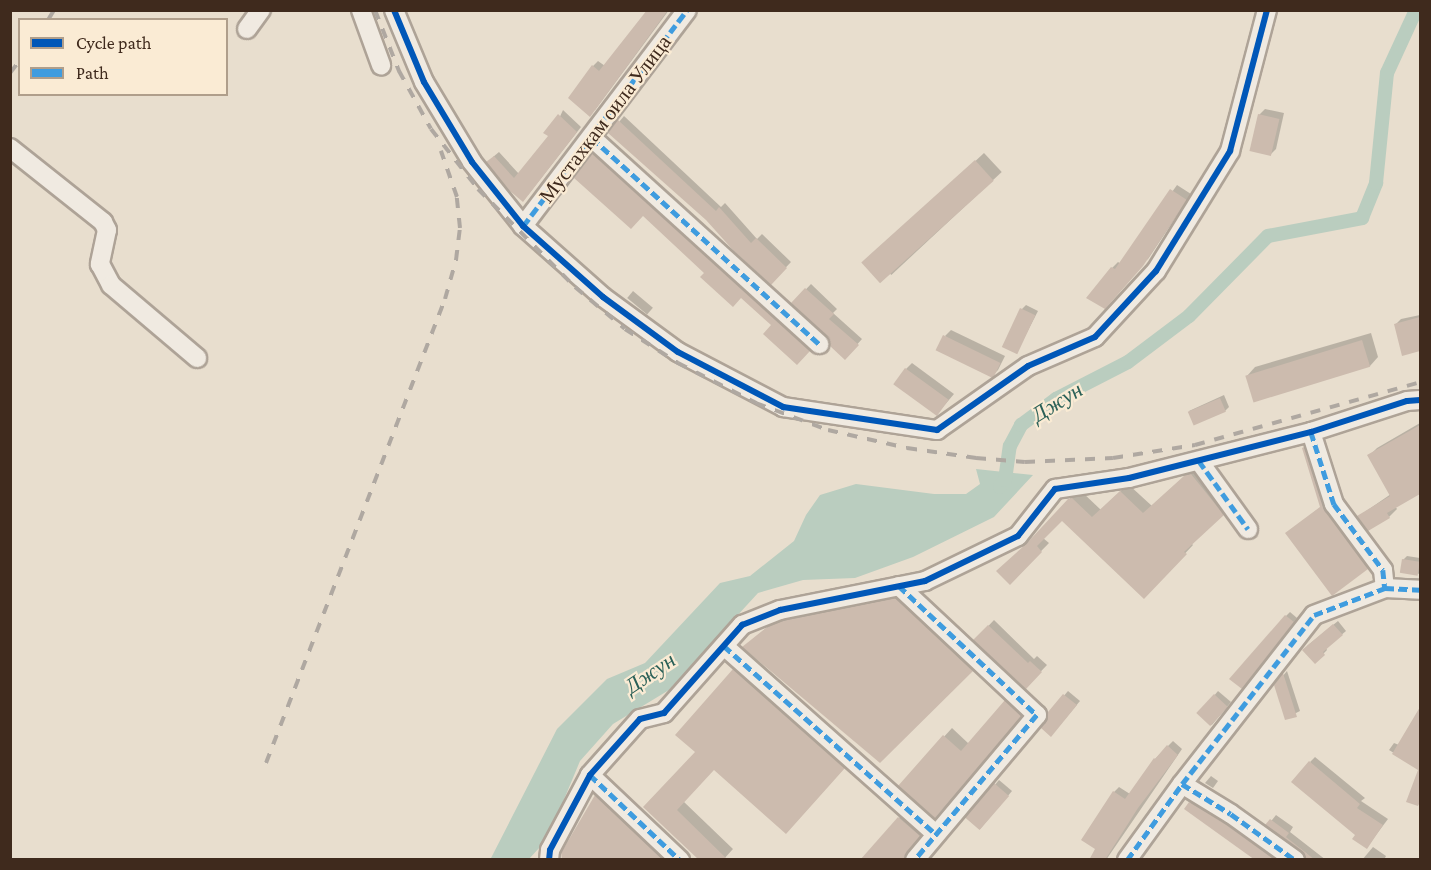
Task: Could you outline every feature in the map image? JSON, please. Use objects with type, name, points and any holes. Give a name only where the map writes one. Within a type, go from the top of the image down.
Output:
[{"type":"street","points":[[247,29],[261,10]]},
{"type":"street","points":[[361,10],[381,65]]},
{"type":"street","points":[[394,10],[424,82],[472,162],[523,226],[603,297],[678,352],[783,407],[937,430],[1028,366],[1095,337],[1156,271],[1230,151],[1267,10]]},
{"type":"street","name":"Мустахкам оила Улица","points":[[523,226],[687,10]]},
{"type":"street","points":[[591,138],[819,345]]},
{"type":"street","points":[[10,148],[103,222],[107,230],[100,264],[111,285],[197,358]]},
{"type":"street","points":[[549,860],[550,850],[590,775],[640,719],[664,713],[742,625],[780,610],[925,581],[1018,536],[1055,489],[1129,478],[1199,461],[1311,432],[1407,401],[1420,400]]},
{"type":"street","points":[[1311,432],[1334,504],[1383,570],[1385,588]]},
{"type":"street","points":[[1199,461],[1248,529]]},
{"type":"street","points":[[899,586],[1037,715],[915,860]]},
{"type":"street","points":[[1127,860],[1182,784],[1314,615],[1385,588],[1420,590]]},
{"type":"street","points":[[724,646],[936,834]]},
{"type":"street","points":[[590,775],[680,860]]},
{"type":"street","points":[[1182,784],[1231,814],[1296,860]]},
{"type":"water","points":[[976,469],[1033,475],[994,517],[913,557],[855,578],[803,580],[758,593],[669,690],[613,724],[580,761],[555,821],[540,847],[529,859],[490,860],[557,729],[607,679],[645,663],[720,583],[750,576],[794,541],[806,515],[820,495],[856,484],[934,494],[966,494],[980,484]]},
{"type":"building","points":[[647,10],[668,10],[590,117],[568,98],[592,65],[599,71]]},
{"type":"building","points":[[558,114],[577,132],[523,202],[510,191],[486,162],[494,156],[514,178],[548,136],[543,133]]},
{"type":"building","points":[[1258,114],[1279,119],[1271,156],[1249,151]]},
{"type":"building","points":[[618,120],[716,211],[719,207],[751,243],[756,238],[787,268],[771,285],[733,250],[706,220],[608,133]]},
{"type":"building","points":[[592,153],[810,351],[797,365],[763,334],[771,325],[741,298],[733,307],[700,277],[704,273],[643,216],[631,229],[574,178]]},
{"type":"building","points":[[975,160],[994,181],[880,283],[861,262]]},
{"type":"building","points":[[1170,189],[1187,200],[1143,266],[1105,309],[1086,298],[1111,267],[1115,269]]},
{"type":"building","points":[[805,288],[834,314],[829,319],[859,345],[845,360],[830,346],[827,336],[791,303]]},
{"type":"building","points":[[1020,308],[1035,315],[1017,354],[1002,347]]},
{"type":"building","points":[[1420,317],[1420,351],[1402,356],[1394,324]]},
{"type":"building","points":[[943,335],[1001,363],[993,378],[936,350]]},
{"type":"building","points":[[1362,340],[1370,367],[1254,402],[1245,376]]},
{"type":"building","points":[[905,368],[949,400],[937,416],[893,384]]},
{"type":"building","points":[[1220,398],[1226,412],[1194,425],[1188,412]]},
{"type":"building","points":[[1420,425],[1420,494],[1387,513],[1390,518],[1368,531],[1357,516],[1390,496],[1367,455]]},
{"type":"building","points":[[1304,447],[1325,510],[1368,569],[1332,596],[1285,533],[1320,507],[1302,448]]},
{"type":"building","points":[[1191,474],[1224,515],[1184,552],[1187,554],[1144,599],[1062,521],[1037,546],[1042,552],[1010,585],[996,571],[1027,543],[1068,499],[1072,498],[1092,517],[1120,491],[1143,513],[1185,475]]},
{"type":"building","points":[[1402,559],[1420,562],[1418,576],[1400,573]]},
{"type":"building","points":[[896,598],[973,671],[880,763],[742,647],[766,628],[783,621]]},
{"type":"building","points":[[1285,615],[1294,622],[1242,689],[1229,679]]},
{"type":"building","points":[[1333,624],[1343,635],[1323,652],[1325,655],[1315,664],[1302,650]]},
{"type":"building","points":[[988,625],[1028,663],[1030,661],[1042,672],[1026,689],[973,640]]},
{"type":"building","points":[[733,669],[845,768],[786,834],[714,770],[677,810],[728,860],[699,860],[643,807],[695,752],[675,735]]},
{"type":"building","points":[[1283,673],[1297,717],[1285,720],[1274,685]]},
{"type":"building","points":[[1063,694],[1077,705],[1051,737],[1041,728],[1048,718],[1048,712]]},
{"type":"building","points":[[1214,694],[1228,707],[1210,726],[1196,713]]},
{"type":"building","points":[[1005,700],[1022,716],[935,818],[898,786],[943,735],[961,751]]},
{"type":"building","points":[[1420,707],[1420,801],[1418,806],[1406,802],[1418,770],[1392,754]]},
{"type":"building","points":[[1167,745],[1178,755],[1138,808],[1105,860],[1089,860],[1095,849],[1081,840],[1113,791],[1125,799],[1154,758]]},
{"type":"building","points":[[1309,761],[1360,804],[1357,808],[1383,825],[1367,849],[1352,839],[1355,835],[1291,782]]},
{"type":"building","points":[[994,783],[1009,796],[980,830],[964,817]]},
{"type":"building","points":[[595,795],[663,860],[562,860],[561,853]]},
{"type":"building","points":[[1189,802],[1225,823],[1275,860],[1255,860],[1184,809]]},
{"type":"building","points":[[898,817],[920,836],[903,860],[860,860]]},
{"type":"building","points":[[1270,819],[1289,833],[1286,837],[1315,860],[1306,860],[1302,851],[1265,825]]},
{"type":"waterway","name":"Джун","points":[[1000,487],[1005,480],[1010,446],[1021,425],[1056,399],[1128,362],[1189,316],[1268,236],[1362,218],[1376,183],[1387,73],[1416,10]]},
{"type":"railway","points":[[49,18],[54,10]]},
{"type":"railway","points":[[375,10],[399,71],[431,129],[478,189],[575,287],[625,329],[678,363],[756,403],[828,430],[907,448],[976,458],[1025,462],[1113,458],[1195,445],[1420,382]]},
{"type":"railway","points":[[10,73],[18,63]]},
{"type":"railway","points":[[266,763],[445,299],[456,260],[460,228],[457,197],[441,151]]},
{"type":"marked path","points":[[523,226],[687,10]]},
{"type":"marked path","points":[[592,138],[819,344]]},
{"type":"marked path","points":[[1311,432],[1334,504],[1383,570],[1385,588]]},
{"type":"marked path","points":[[1199,461],[1248,529]]},
{"type":"marked path","points":[[899,586],[1037,715],[915,860]]},
{"type":"marked path","points":[[1127,860],[1182,784],[1314,615],[1385,588],[1420,590]]},
{"type":"marked path","points":[[724,646],[936,834]]},
{"type":"marked path","points":[[590,775],[680,860]]},
{"type":"marked path","points":[[1182,784],[1231,814],[1295,860]]},
{"type":"cycle path","points":[[394,10],[424,82],[472,162],[523,226],[603,297],[678,352],[783,407],[937,430],[1028,366],[1095,337],[1156,271],[1230,151],[1267,10]]},
{"type":"cycle path","points":[[549,860],[550,850],[590,775],[640,719],[664,713],[742,625],[780,610],[925,581],[1018,536],[1055,489],[1129,478],[1311,432],[1407,401],[1420,400]]}]
